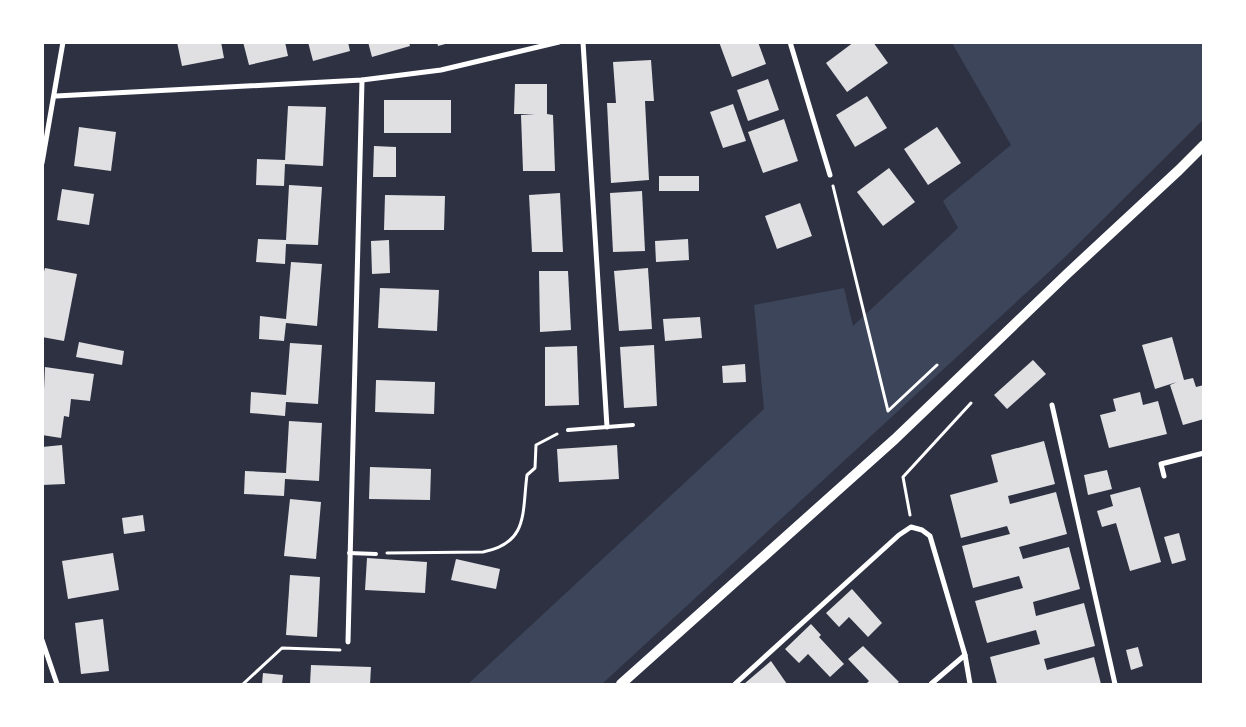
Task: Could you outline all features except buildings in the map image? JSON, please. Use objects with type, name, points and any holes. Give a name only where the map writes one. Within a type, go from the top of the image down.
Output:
[{"type":"main road","points":[[621,684],[895,439],[1068,273],[1179,170],[1204,144]]},
{"type":"street","points":[[42,163],[56,96],[63,42]]},
{"type":"street","points":[[56,96],[362,80],[441,70],[559,42]]},
{"type":"street","points":[[583,42],[607,427]]},
{"type":"street","points":[[790,42],[830,175]]},
{"type":"street","points":[[348,642],[362,80]]},
{"type":"street","points":[[1052,405],[1115,684]]},
{"type":"street","points":[[1164,476],[1161,464],[1204,453]]},
{"type":"street","points":[[734,684],[911,527],[922,530],[930,536],[965,655],[970,684]]},
{"type":"street","points":[[42,640],[57,684]]},
{"type":"street","points":[[931,684],[965,655]]},
{"type":"lane","points":[[568,430],[633,425]]},
{"type":"lane","points":[[349,553],[376,554]]},
{"type":"path","points":[[830,175],[888,411],[937,365]]},
{"type":"path","points":[[911,527],[903,477],[971,403]]},
{"type":"path","points":[[376,554],[483,552],[498,549],[517,534],[520,527],[525,506],[527,475],[535,468],[536,445],[568,430]]},
{"type":"path","points":[[243,684],[282,648],[339,651],[348,642]]},
{"type":"shaded area","points":[[952,43],[1203,43],[1203,120],[1063,259],[602,684],[468,684],[764,409],[754,305],[844,288],[853,326],[958,228],[943,201],[1011,145]]}]
